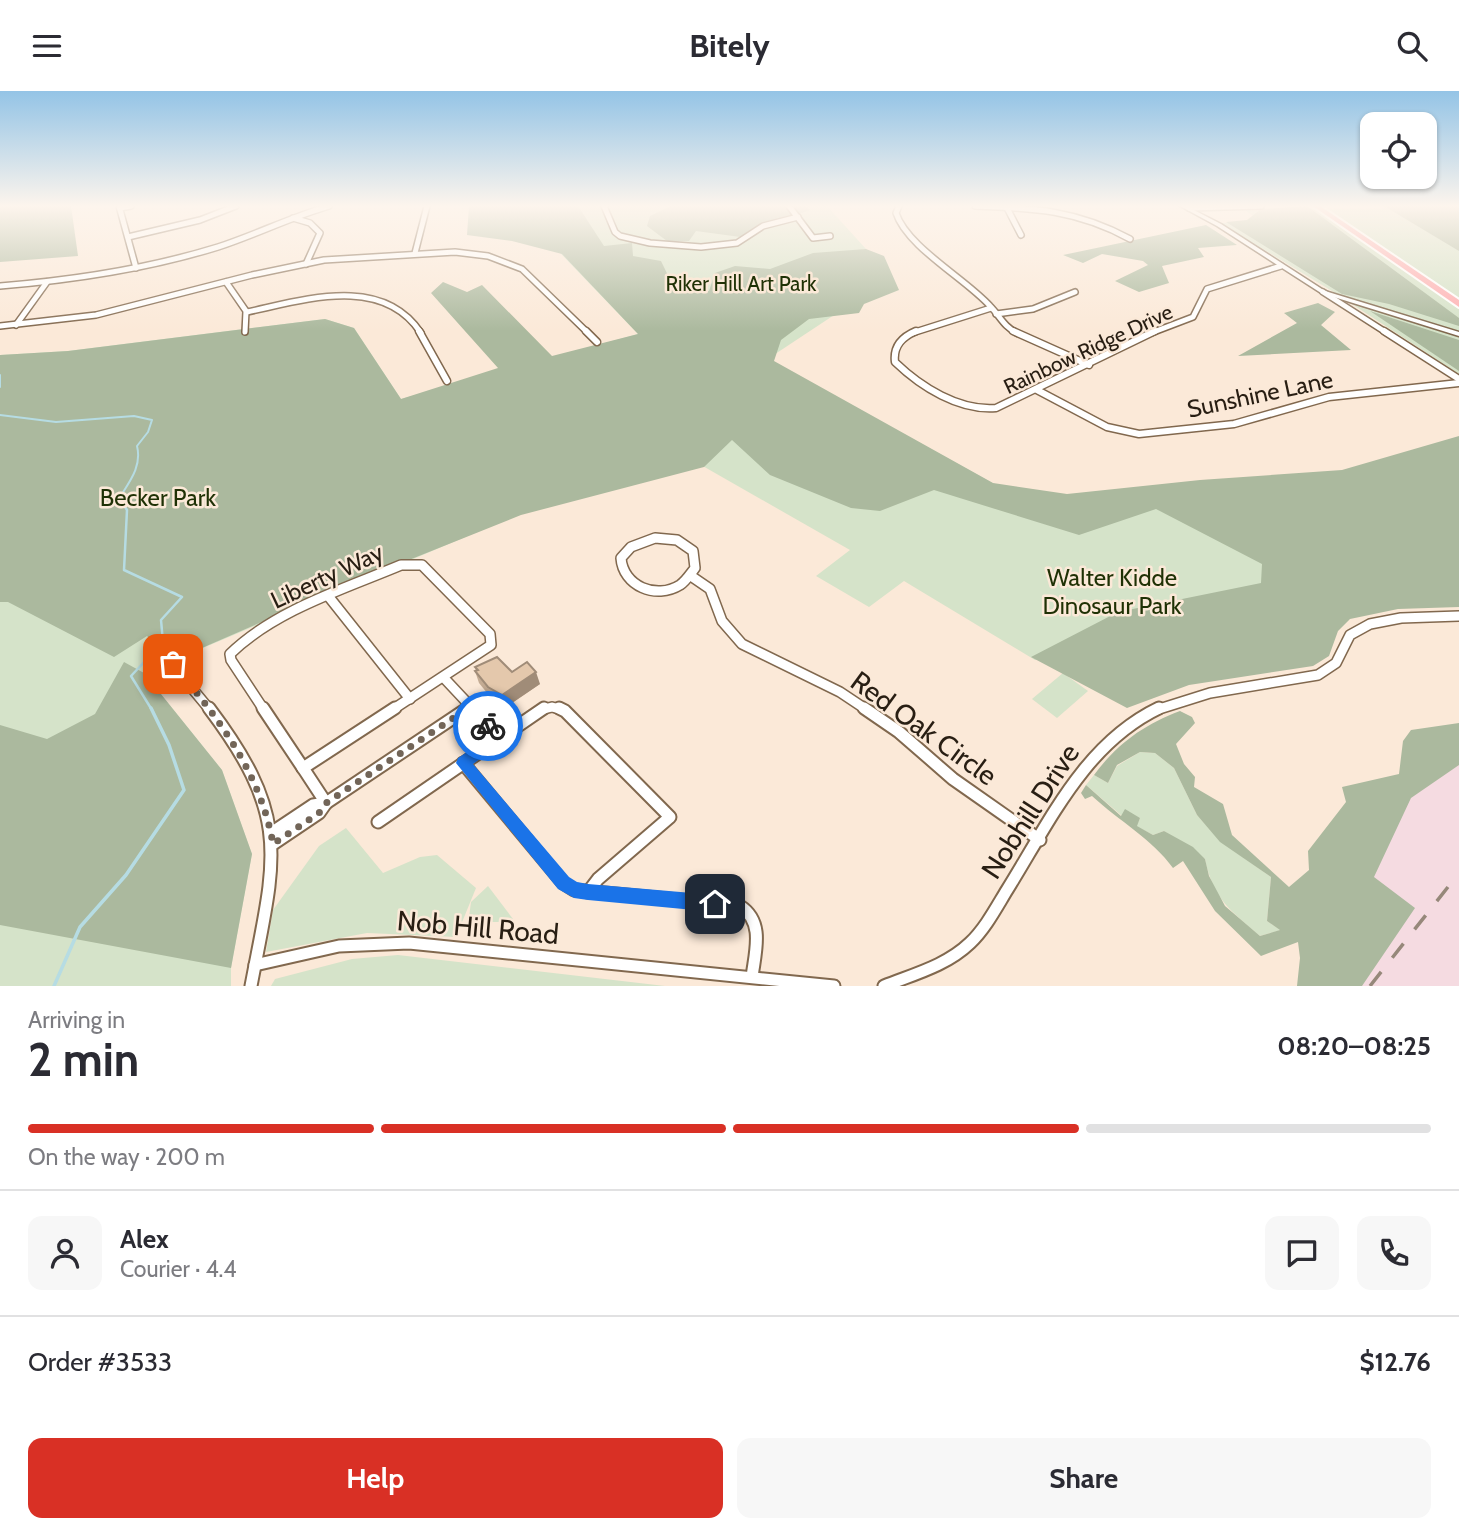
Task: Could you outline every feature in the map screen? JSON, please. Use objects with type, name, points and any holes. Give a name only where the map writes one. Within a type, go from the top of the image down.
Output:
[{"type":"main road","points":[[1377,248],[1459,304]]},
{"type":"main road","points":[[1392,248],[1459,293]]},
{"type":"street","points":[[131,248],[136,268]]},
{"type":"street","points":[[0,286],[47,282],[136,268],[215,248]]},
{"type":"street","points":[[306,264],[313,248]]},
{"type":"street","points":[[415,253],[416,248]]},
{"type":"street","points":[[924,248],[993,311],[1008,330],[1088,365]]},
{"type":"street","points":[[1252,248],[1459,381]]},
{"type":"street","points":[[0,326],[96,315],[306,264],[415,253],[476,254],[502,260],[522,269],[597,342]]},
{"type":"street","name":"Rainbow Ridge Drive","points":[[993,311],[913,332],[902,338],[895,347],[895,362],[911,377],[974,409],[996,408],[1088,365],[1140,337],[1193,317],[1207,289],[1281,266]]},
{"type":"street","points":[[16,325],[47,282]]},
{"type":"street","points":[[226,282],[247,312],[245,332]]},
{"type":"street","points":[[993,311],[1033,309],[1075,292]]},
{"type":"street","points":[[1323,292],[1459,334]]},
{"type":"street","points":[[247,312],[295,302],[346,296],[369,297],[391,303],[408,316],[447,381]]},
{"type":"street","name":"Sunshine Lane","points":[[1037,390],[1107,428],[1139,434],[1234,424],[1329,397],[1459,381]]},
{"type":"street","points":[[644,540],[677,540],[693,551],[696,559],[691,576],[670,588],[644,589],[624,577],[620,569],[621,560],[626,551],[644,540]]},
{"type":"street","name":"Liberty Way","points":[[302,768],[485,651],[492,639],[490,634],[422,565],[401,565],[329,597],[247,637],[236,645],[230,654],[302,768],[326,803]]},
{"type":"street","name":"Red Oak Circle","points":[[691,576],[710,589],[722,621],[742,644],[840,692],[899,732],[953,779],[1040,840]]},
{"type":"street","points":[[329,597],[410,699]]},
{"type":"street","name":"Nobhill Drive","points":[[884,986],[947,961],[971,942],[1096,752],[1132,722],[1154,708],[1194,695],[1321,674],[1339,660],[1349,637],[1357,629],[1372,624],[1406,618],[1459,616]]},
{"type":"street","points":[[171,663],[208,705],[261,793],[272,838],[271,871],[251,986]]},
{"type":"street","points":[[444,678],[499,738]]},
{"type":"street","points":[[272,838],[319,813],[326,803],[470,707]]},
{"type":"street","points":[[378,822],[538,711],[547,707],[565,711],[670,817],[598,879],[588,892]]},
{"type":"street","points":[[463,763],[564,883],[574,890],[740,906],[749,910],[756,921],[752,977],[834,986]]},
{"type":"street","name":"Nob Hill Road","points":[[255,965],[339,946],[409,943],[752,977]]},
{"type":"shaded area","points":[[1459,739],[1459,986],[1307,986],[1387,788]]},
{"type":"green space","points":[[0,248],[77,248],[78,256],[0,262]]},
{"type":"green space","name":"Riker Hill Art Park","points":[[538,248],[632,248],[633,256],[661,261],[676,292],[709,291],[715,273],[735,266],[770,269],[813,253],[866,249],[884,256],[899,290],[864,304],[859,313],[809,319],[781,340],[774,361],[993,483],[1067,494],[1200,480],[1342,470],[1459,436],[1459,607],[1398,609],[1350,619],[1338,631],[1329,656],[1313,666],[1189,685],[1127,708],[1031,657],[1118,612],[1261,583],[1262,564],[1156,509],[1079,535],[934,490],[880,511],[851,508],[770,475],[732,440],[704,467],[521,515],[349,584],[195,651],[164,652],[147,636],[114,657],[8,602],[0,602],[0,355],[68,351],[325,319],[354,328],[401,399],[498,368],[431,293],[443,282],[467,292],[482,285],[552,356],[638,334],[562,254]]},
{"type":"green space","name":"Becker Park","points":[[555,248],[865,248],[862,249],[887,280],[754,368],[818,387],[1040,509],[1225,497],[1339,603],[1035,660],[904,581],[869,607],[816,576],[850,550],[673,449],[144,673],[222,770],[252,854],[231,968],[231,986],[0,986],[0,355],[68,351],[325,319],[354,328],[401,399],[638,334]]},
{"type":"green space","points":[[1097,248],[1201,248],[1198,248],[1204,257],[1162,266],[1169,283],[1139,292],[1115,281],[1148,265],[1143,261],[1102,254],[1083,263],[1063,255]]},
{"type":"green space","points":[[1261,248],[1459,248],[1459,374]]},
{"type":"green space","points":[[1268,248],[1364,248],[1459,318],[1459,326],[1389,304],[1342,294]]},
{"type":"green space","points":[[1318,303],[1335,312],[1321,325],[1351,350],[1238,356],[1297,323],[1284,313]]},
{"type":"green space","points":[[1370,311],[1459,340],[1459,371]]},
{"type":"green space","points":[[124,662],[144,673],[222,770],[252,854],[231,968],[0,925],[0,725],[47,739],[95,714]]},
{"type":"green space","points":[[1063,673],[1088,691],[1057,718],[1032,699]]},
{"type":"green space","points":[[1180,711],[1192,717],[1195,723],[1176,744],[1184,764],[1195,777],[1194,787],[1223,804],[1232,835],[1289,887],[1309,870],[1308,851],[1346,802],[1342,787],[1399,774],[1403,741],[1411,730],[1459,723],[1459,765],[1411,798],[1374,877],[1415,908],[1362,986],[1297,986],[1300,958],[1298,942],[1261,956],[1215,911],[1183,861],[1173,868],[1145,839],[1092,796],[1085,799],[1081,793],[1086,785],[1121,816],[1125,809],[1140,818],[1137,826],[1153,835],[1164,831],[1193,847],[1205,859],[1209,876],[1225,906],[1260,936],[1280,930],[1267,921],[1271,877],[1220,842],[1197,815],[1174,768],[1155,753],[1140,752],[1117,765],[1108,783],[1094,775],[1112,754],[1132,737]]},
{"type":"green space","points":[[1140,752],[1155,753],[1174,768],[1197,815],[1220,841],[1271,877],[1267,921],[1281,930],[1260,936],[1232,911],[1218,894],[1205,859],[1164,831],[1153,835],[1136,826],[1140,818],[1122,816],[1086,785],[1094,775],[1108,783],[1117,766]]},
{"type":"green space","points":[[346,828],[383,873],[420,857],[437,855],[476,888],[456,937],[367,933],[266,952],[273,910],[319,846]]},
{"type":"green space","points":[[488,886],[513,919],[509,922],[479,922],[469,917],[471,902]]},
{"type":"green space","points":[[398,955],[665,986],[271,986],[275,979],[352,959]]},
{"type":"building","points":[[497,657],[512,672],[527,662],[536,672],[502,695],[488,687],[475,671],[478,670],[475,667]]},
{"type":"waterway","points":[[0,375],[0,387]]},
{"type":"waterway","points":[[0,415],[56,422],[134,416],[152,420],[148,432],[137,446],[136,467],[120,497]]},
{"type":"waterway","points":[[121,495],[119,498],[127,510],[124,570],[182,597],[161,620],[163,642],[131,676],[152,710]]},
{"type":"waterway","points":[[54,986],[80,927],[126,875],[184,790],[169,745],[152,710]]},
{"type":"railway","points":[[1370,986],[1459,873]]},
{"type":"way so far","points":[[173,664],[208,705],[236,748],[261,793],[273,844],[319,813],[326,803],[470,707],[488,726]]},
{"type":"route","points":[[488,726],[499,738],[463,763],[564,883],[574,890],[588,892],[715,904]]},
{"type":"park label","name":"Walter Kidde Dinosaur Park","points":[[1112,591]]}]
